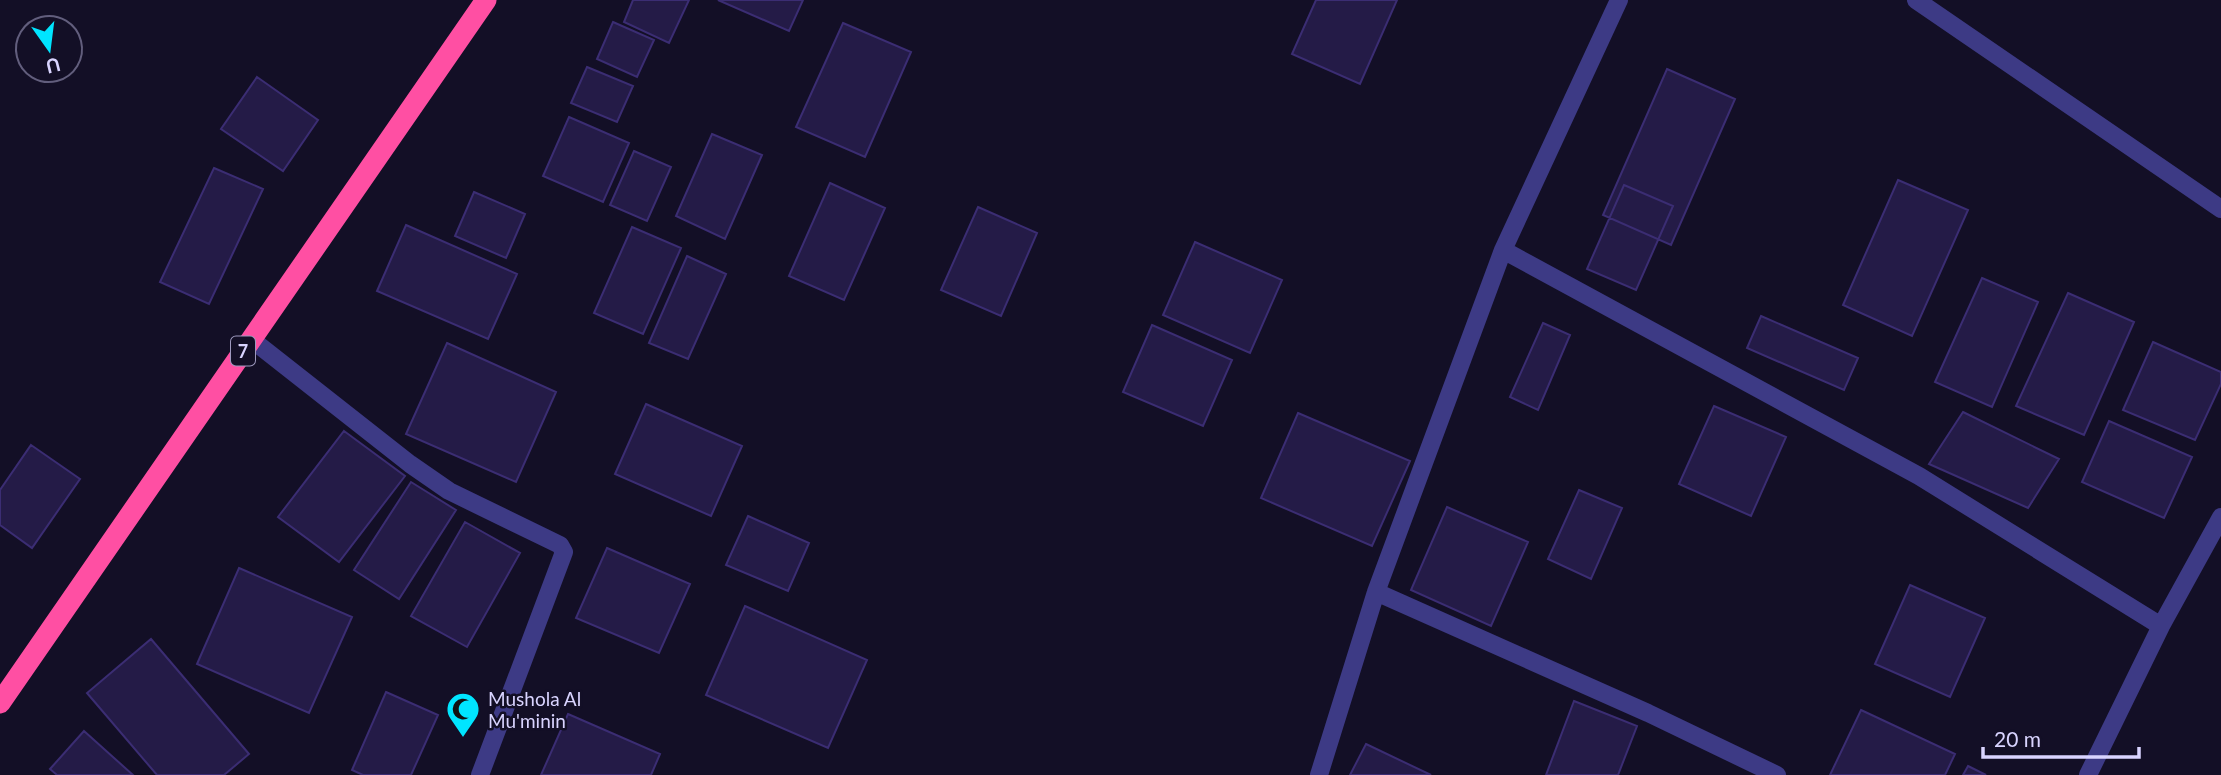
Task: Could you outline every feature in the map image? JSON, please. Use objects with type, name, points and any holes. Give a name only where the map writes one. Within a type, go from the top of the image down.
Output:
[{"type":"highway","name":"7","points":[[0,703],[486,0]]},
{"type":"street","points":[[1319,775],[1376,592],[1503,250],[1619,0]]},
{"type":"street","points":[[1916,0],[2221,209]]},
{"type":"street","points":[[1503,250],[1919,476],[2161,626]]},
{"type":"street","points":[[251,339],[410,464],[449,491],[560,545],[564,552],[480,775]]},
{"type":"street","points":[[2088,775],[2161,626],[2221,517]]},
{"type":"street","points":[[1376,592],[1648,713],[1777,775]]},
{"type":"building","points":[[633,0],[689,0],[669,43],[624,22]]},
{"type":"building","points":[[718,0],[803,0],[789,31]]},
{"type":"building","points":[[1316,0],[1397,0],[1360,84],[1292,54]]},
{"type":"building","points":[[613,22],[654,40],[637,77],[597,59]]},
{"type":"building","points":[[843,23],[911,52],[865,157],[796,127]]},
{"type":"building","points":[[587,67],[633,86],[617,122],[571,103]]},
{"type":"building","points":[[1667,69],[1735,99],[1671,245],[1603,215]]},
{"type":"building","points":[[257,77],[318,120],[283,171],[221,129]]},
{"type":"building","points":[[569,117],[629,143],[603,202],[543,176]]},
{"type":"building","points":[[712,134],[762,155],[725,239],[676,216]]},
{"type":"building","points":[[634,151],[671,167],[647,221],[610,205]]},
{"type":"building","points":[[214,168],[263,189],[209,304],[160,282]]},
{"type":"building","points":[[1898,180],[1968,210],[1912,336],[1843,305]]},
{"type":"building","points":[[830,183],[885,208],[844,300],[789,276]]},
{"type":"building","points":[[1624,185],[1673,206],[1636,290],[1587,269]]},
{"type":"building","points":[[474,192],[525,214],[506,258],[455,236]]},
{"type":"building","points":[[978,207],[1037,233],[1001,316],[941,290]]},
{"type":"building","points":[[406,225],[517,274],[488,339],[377,291]]},
{"type":"building","points":[[632,227],[681,248],[643,334],[594,313]]},
{"type":"building","points":[[1195,242],[1282,280],[1250,353],[1163,315]]},
{"type":"building","points":[[687,256],[726,274],[688,359],[649,343]]},
{"type":"building","points":[[1982,278],[2038,302],[1992,407],[1935,382]]},
{"type":"building","points":[[2068,293],[2134,322],[2084,435],[2016,406]]},
{"type":"building","points":[[1761,316],[1858,358],[1844,390],[1747,348]]},
{"type":"building","points":[[1543,323],[1570,335],[1538,410],[1510,397]]},
{"type":"building","points":[[1152,325],[1232,360],[1203,426],[1123,392]]},
{"type":"building","points":[[2153,342],[2221,372],[2221,384],[2195,440],[2123,410]]},
{"type":"building","points":[[447,343],[556,392],[516,482],[406,434]]},
{"type":"building","points":[[646,404],[742,446],[711,516],[615,474]]},
{"type":"building","points":[[1714,406],[1786,437],[1751,516],[1679,484]]},
{"type":"building","points":[[1963,412],[2059,459],[2028,508],[1929,464]]},
{"type":"building","points":[[1298,413],[1410,461],[1372,546],[1261,498]]},
{"type":"building","points":[[2109,421],[2192,457],[2164,518],[2082,482]]},
{"type":"building","points":[[344,431],[405,476],[339,562],[278,517]]},
{"type":"building","points":[[31,445],[80,479],[32,548],[0,525],[0,490]]},
{"type":"building","points":[[411,482],[456,510],[399,599],[354,570]]},
{"type":"building","points":[[1579,490],[1622,508],[1591,579],[1548,559]]},
{"type":"building","points":[[1447,507],[1528,542],[1491,626],[1411,590]]},
{"type":"building","points":[[748,516],[809,543],[788,591],[726,565]]},
{"type":"building","points":[[465,522],[520,553],[467,647],[411,616]]},
{"type":"building","points":[[607,548],[690,584],[659,653],[576,618]]},
{"type":"building","points":[[239,568],[352,617],[309,713],[197,664]]},
{"type":"building","points":[[1910,585],[1985,618],[1950,697],[1875,664]]},
{"type":"building","points":[[745,606],[867,660],[828,748],[706,695]]},
{"type":"building","points":[[151,639],[249,754],[224,775],[157,775],[87,693]]},
{"type":"building","points":[[386,692],[438,715],[411,775],[363,775],[352,770]]},
{"type":"building","points":[[1574,701],[1637,726],[1618,775],[1546,775]]},
{"type":"building","points":[[1861,710],[1955,754],[1945,775],[1830,775]]},
{"type":"building","points":[[568,714],[660,754],[651,775],[541,775]]},
{"type":"building","points":[[84,731],[133,775],[57,775],[50,769]]},
{"type":"building","points":[[1366,744],[1431,775],[1350,775]]},
{"type":"building","points":[[1968,766],[1986,775],[1963,775]]},
{"type":"place","name":"Mushola Al Mu'minin","points":[[463,739]]}]
